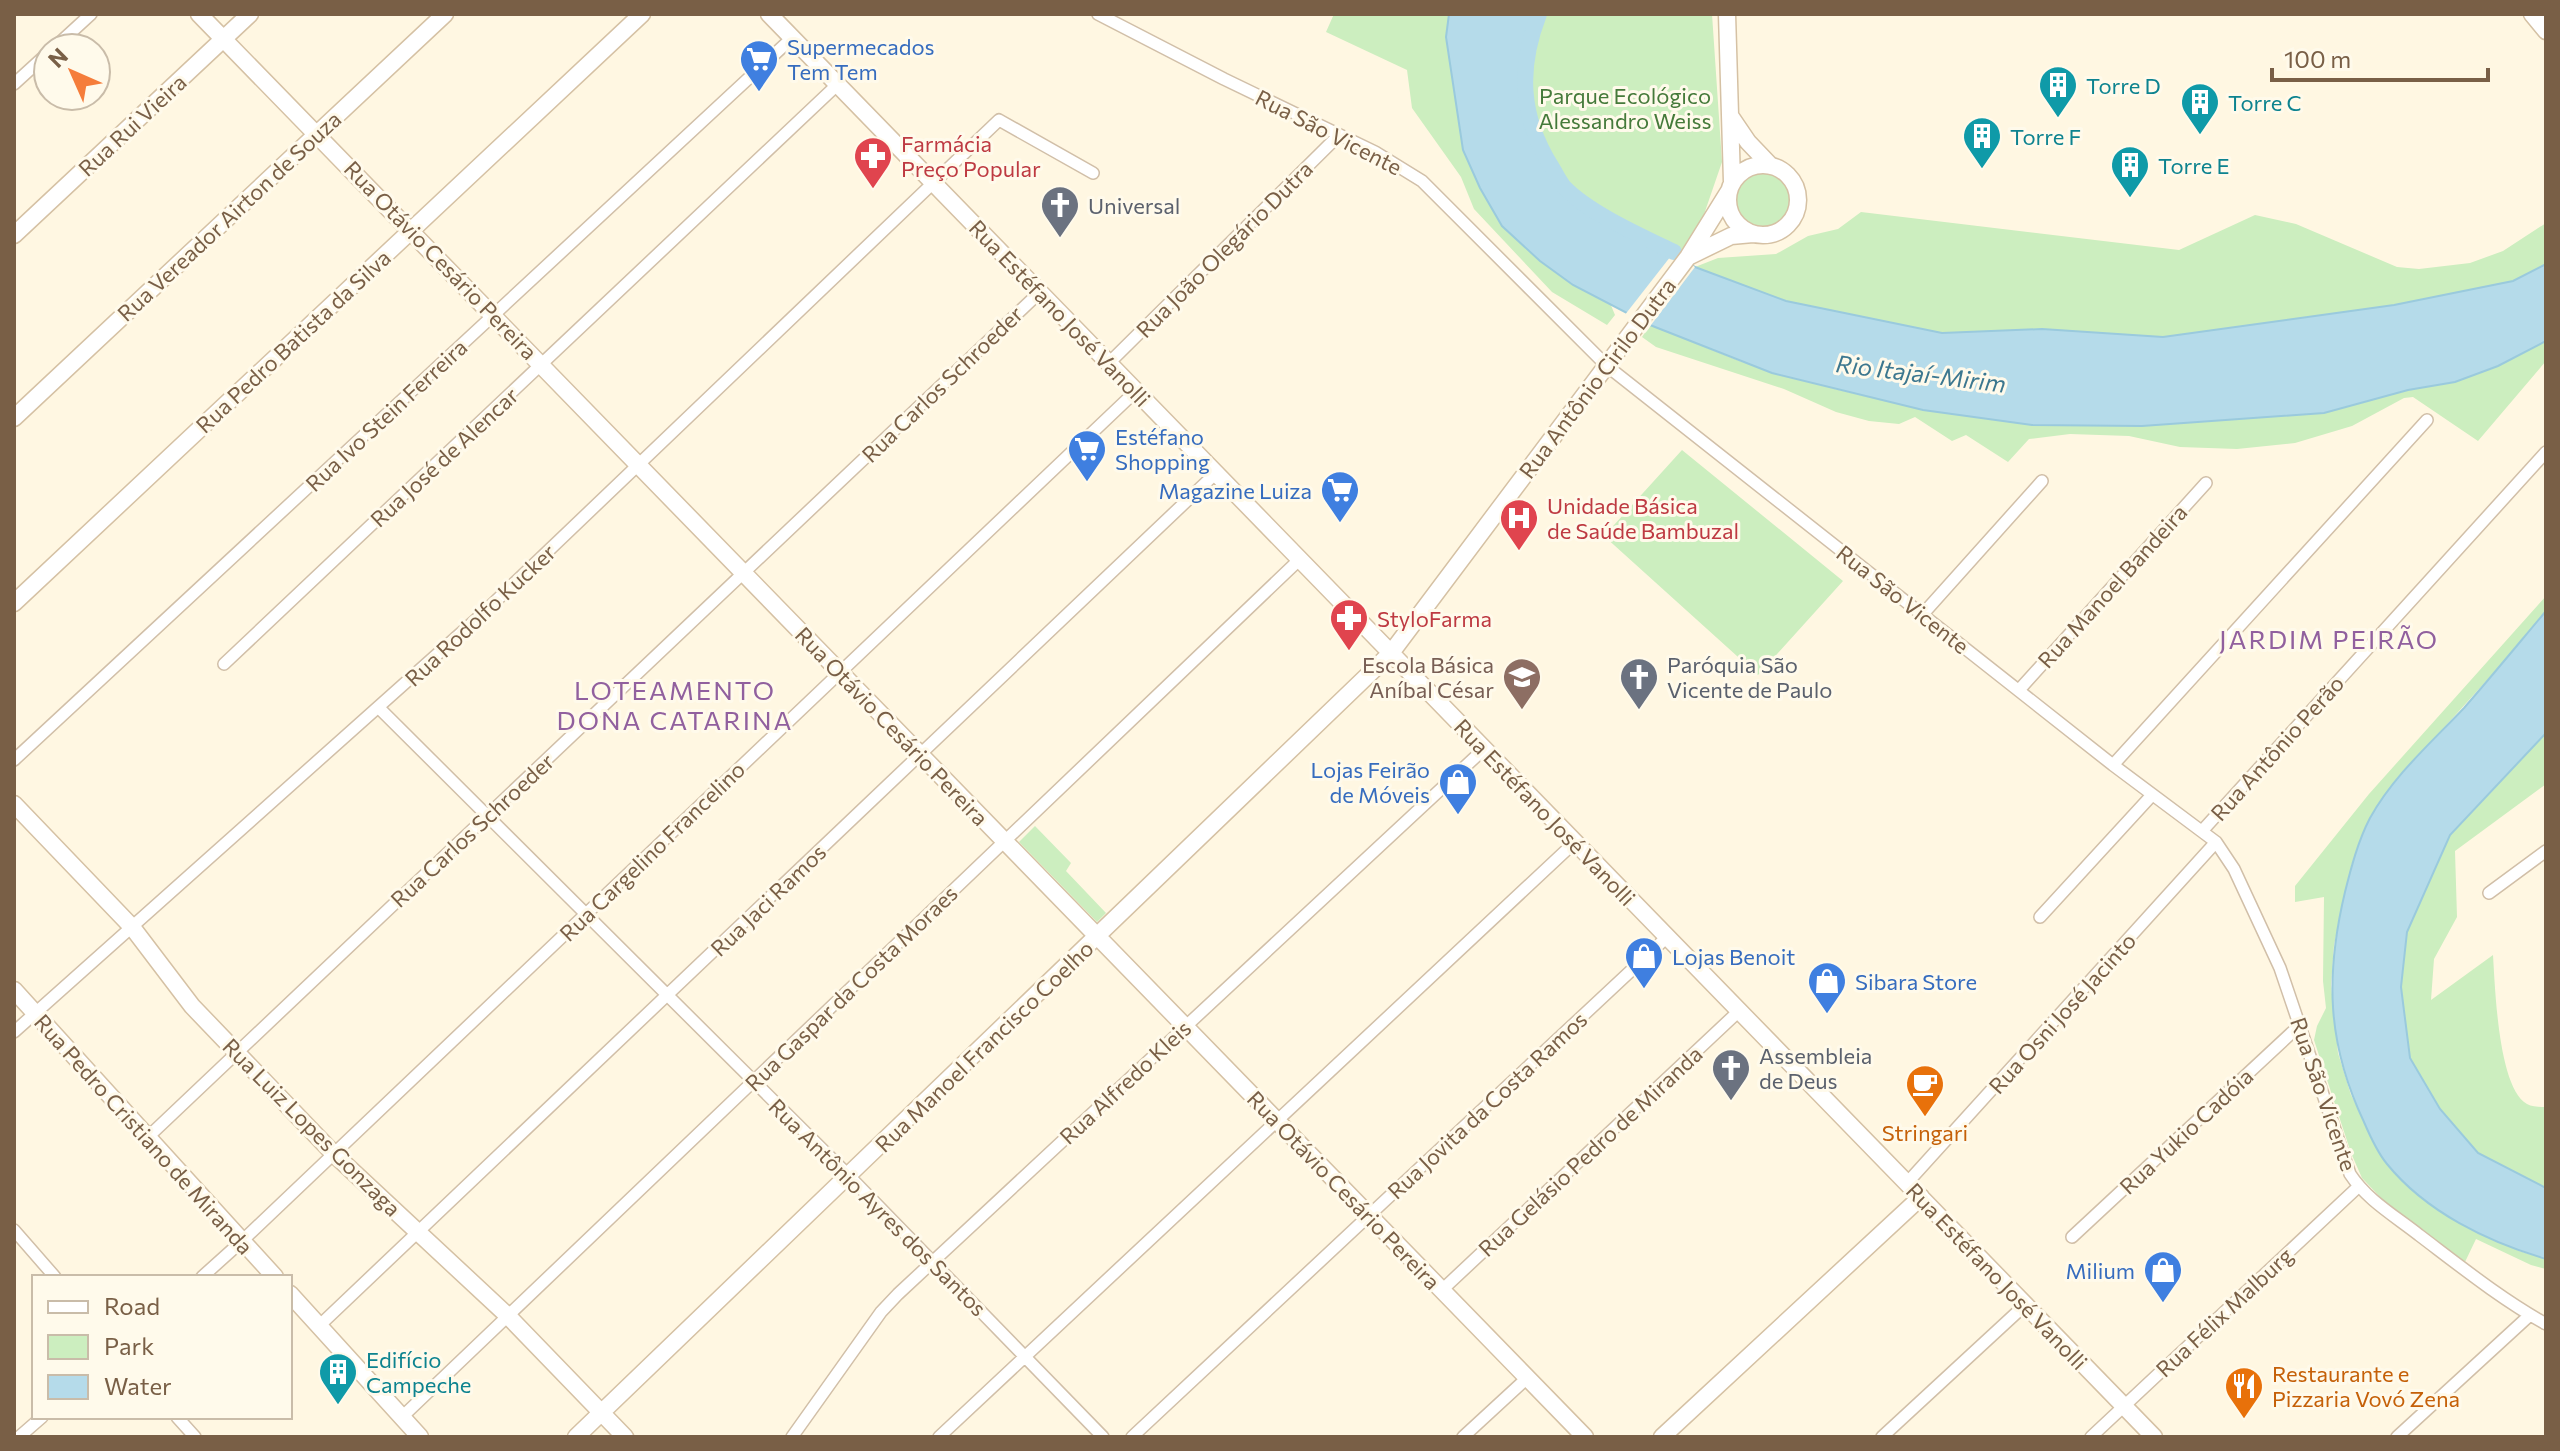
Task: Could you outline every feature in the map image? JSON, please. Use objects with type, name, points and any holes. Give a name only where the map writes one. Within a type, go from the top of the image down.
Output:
[{"type":"main road","name":"Rua Otávio Cesário Pereira","points":[[199,14],[1585,1437]]},
{"type":"main road","name":"Rua Rui Vieira","points":[[14,235],[250,14]]},
{"type":"main road","name":"Rua Vereador Airton de Souza","points":[[14,418],[445,14]]},
{"type":"main road","name":"Rua Pedro Batista da Silva","points":[[14,603],[642,14]]},
{"type":"main road","name":"Rua Estéfano José Vanolli","points":[[769,14],[2154,1437]]},
{"type":"main road","points":[[1727,14],[1731,117],[1730,212],[1743,229],[1753,234],[1777,232],[1794,216],[1797,205],[1794,184],[1748,142],[1731,117]]},
{"type":"main road","points":[[2532,14],[2546,31]]},
{"type":"main road","points":[[1731,186],[1749,168],[1770,165]]},
{"type":"main road","name":"Rua Antônio Cirilo Dutra","points":[[1391,653],[1687,259],[1731,186]]},
{"type":"main road","name":"Rua Antônio Cirilo Dutra","points":[[1687,259],[1731,236],[1753,234]]},
{"type":"main road","name":"Rua Manoel Francisco Coelho","points":[[576,1437],[1391,653]]},
{"type":"main road","name":"Rua Luiz Lopes Gonzaga","points":[[14,804],[132,927],[168,978],[236,1053],[334,1154],[508,1316],[625,1437]]},
{"type":"main road","name":"Rua Pedro Cristiano de Miranda","points":[[14,990],[273,1275]]},
{"type":"main road","points":[[1662,1437],[1921,1197]]},
{"type":"main road","points":[[292,1296],[420,1437]]},
{"type":"street","points":[[71,32],[91,14]]},
{"type":"street","name":"Rua São Vicente","points":[[1098,14],[1386,158],[1422,181],[1607,366],[2113,765],[2216,842],[2234,869],[2266,936],[2300,1025],[2344,1158],[2358,1187],[2459,1265],[2546,1324]]},
{"type":"street","points":[[1119,25],[1131,14]]},
{"type":"street","name":"Rua Ivo Stein Ferreira","points":[[14,760],[792,38]]},
{"type":"street","points":[[14,84],[32,68]]},
{"type":"street","name":"Rua José de Alencar","points":[[224,664],[838,84]]},
{"type":"street","name":"Rua Rodolfo Kucker","points":[[14,1032],[379,708],[639,465],[999,120],[1093,173]]},
{"type":"street","name":"Rua João Olegário Dutra","points":[[1109,363],[1339,135]]},
{"type":"street","name":"Rua Carlos Schroeder","points":[[148,1137],[1040,292]]},
{"type":"street","name":"Rua Cargelino Francelino","points":[[204,1275],[1136,391]]},
{"type":"street","points":[[2113,765],[2427,420]]},
{"type":"street","name":"Rua Antônio Perão","points":[[2202,831],[2546,452]]},
{"type":"street","name":"Rua Jaci Ramos","points":[[319,1326],[1216,473]]},
{"type":"street","points":[[1922,615],[2042,481]]},
{"type":"street","name":"Rua Manoel Bandeira","points":[[2019,690],[2206,483]]},
{"type":"street","name":"Rua Gaspar da Costa Moraes","points":[[402,1417],[1300,559]]},
{"type":"street","name":"Rua Antônio Ayres dos Santos","points":[[379,708],[849,1176],[1103,1437]]},
{"type":"street","name":"Rua Alfredo Kleis","points":[[792,1437],[881,1312],[1484,749]]},
{"type":"street","points":[[2040,917],[2152,795]]},
{"type":"street","points":[[939,1437],[1575,842]]},
{"type":"street","name":"Rua Osni José Jacinto","points":[[1907,1183],[2216,842]]},
{"type":"street","points":[[2489,893],[2546,851]]},
{"type":"street","name":"Rua Jovita da Costa Ramos","points":[[1132,1437],[1667,937]]},
{"type":"street","name":"Rua Gelásio Pedro de Miranda","points":[[1442,1290],[1739,1011]]},
{"type":"street","name":"Rua Yukio Cadóia","points":[[2072,1237],[2300,1025]]},
{"type":"street","name":"Rua Félix Malburg","points":[[2091,1437],[2358,1187]]},
{"type":"street","points":[[14,1230],[53,1275]]},
{"type":"street","points":[[1882,1437],[2025,1305]]},
{"type":"street","points":[[2397,1437],[2530,1315]]},
{"type":"street","points":[[1463,1437],[1526,1379]]},
{"type":"street","points":[[14,1432],[19,1437],[40,1419]]},
{"type":"street","points":[[179,1419],[195,1437]]},
{"type":"green space","points":[[1334,14],[1449,14],[1446,37],[1463,150],[1480,188],[1502,226],[1540,261],[1573,285],[1610,303],[1615,315],[1607,325],[1552,292],[1474,209],[1461,177],[1412,108],[1407,70],[1326,32]]},
{"type":"green space","name":"Parque Ecológico Alessandro Weiss","points":[[1539,14],[1712,14],[1722,162],[1700,226],[1678,256],[1609,220],[1564,186],[1539,147],[1525,105],[1527,46]]},
{"type":"green space","points":[[1763,172],[1783,180],[1791,200],[1783,220],[1763,228],[1743,220],[1735,200],[1743,180]]},
{"type":"green space","points":[[1861,212],[2179,250],[2255,215],[2296,224],[2397,267],[2419,269],[2470,263],[2503,251],[2546,223],[2546,264],[2513,281],[2394,305],[2163,337],[2042,329],[1942,333],[1786,301],[1695,267],[1718,258],[1776,254],[1808,236],[1838,229]]},
{"type":"green space","points":[[1650,325],[1742,362],[1835,389],[1923,410],[2032,425],[2142,426],[2324,413],[2408,390],[2455,382],[2546,341],[2546,361],[2478,441],[2413,397],[2404,398],[2352,426],[2295,443],[2237,449],[2180,447],[2129,436],[2070,434],[2029,439],[2008,462],[1966,435],[1952,441],[1915,417],[1899,424],[1869,421],[1656,347],[1642,337]]},
{"type":"green space","points":[[1682,450],[1843,581],[1758,675],[1604,536]]},
{"type":"green space","points":[[2546,596],[2546,611],[2393,784],[2369,820],[2352,863],[2334,945],[2331,985],[2338,1053],[2351,1095],[2386,1163],[2415,1192],[2441,1211],[2519,1251],[2546,1259],[2546,1269],[2476,1239],[2465,1262],[2383,1200],[2362,1178],[2314,1040],[2326,1008],[2323,981],[2324,897],[2295,902],[2295,886],[2369,794]]},
{"type":"green space","points":[[2546,733],[2546,784],[2455,851],[2457,917],[2434,959],[2431,1000],[2493,955],[2500,1035],[2510,1078],[2517,1094],[2527,1104],[2546,1107],[2546,1188],[2478,1153],[2440,1109],[2410,1058],[2401,987],[2407,932],[2450,835]]},
{"type":"green space","points":[[1035,826],[1071,863],[1066,871],[1106,913],[1097,922],[1019,842]]},
{"type":"water","name":"Rio Itajaí-Mirim","points":[[1449,14],[1539,14],[1527,46],[1525,105],[1539,147],[1564,186],[1609,220],[1674,252],[1695,267],[1786,301],[1942,333],[2042,329],[2163,337],[2394,305],[2513,281],[2546,264],[2546,341],[2498,366],[2455,382],[2408,390],[2324,413],[2142,426],[2032,425],[1923,410],[1772,373],[1650,325],[1573,285],[1540,261],[1502,226],[1463,150],[1446,37]]},
{"type":"water","points":[[2546,611],[2546,733],[2450,835],[2407,932],[2401,987],[2410,1058],[2440,1109],[2478,1153],[2546,1188],[2546,1259],[2502,1244],[2439,1211],[2420,1197],[2383,1159],[2366,1127],[2343,1065],[2336,1037],[2332,981],[2345,892],[2358,845],[2370,818],[2402,774],[2464,708]]},
{"type":"pier","points":[[1674,252],[1695,267],[1648,329],[1624,316]]},
{"type":"waterway","points":[[1539,14],[1528,54],[1526,92],[1533,129],[1551,166],[1564,187],[1587,206],[1674,252]]},
{"type":"place","name":"Supermecados Tem Tem","points":[[759,93]]},
{"type":"place","name":"Torre D","points":[[2058,119]]},
{"type":"place","name":"Torre C","points":[[2200,136]]},
{"type":"place","name":"Torre F","points":[[1982,170]]},
{"type":"place","name":"Farmácia Preço Popular","points":[[873,190]]},
{"type":"place","name":"Torre E","points":[[2130,199]]},
{"type":"place","name":"Universal","points":[[1060,239]]},
{"type":"place","name":"Estéfano Shopping","points":[[1087,483]]},
{"type":"place","name":"Magazine Luiza","points":[[1340,524]]},
{"type":"place","name":"Unidade Básica de Saúde Bambuzal","points":[[1519,552]]},
{"type":"place","name":"StyloFarma","points":[[1349,652]]},
{"type":"place","name":"Escola Básica Aníbal César","points":[[1522,711]]},
{"type":"place","name":"Paróquia São Vicente de Paulo","points":[[1639,711]]},
{"type":"place","name":"Lojas Feirão de Móveis","points":[[1458,816]]},
{"type":"place","name":"Lojas Benoit","points":[[1644,990]]},
{"type":"place","name":"Sibara Store","points":[[1827,1015]]},
{"type":"place","name":"Assembleia de Deus","points":[[1731,1102]]},
{"type":"place","name":"Stringari","points":[[1925,1118]]},
{"type":"place","name":"Milium","points":[[2163,1304]]},
{"type":"place","name":"Edifício Campeche","points":[[338,1406]]},
{"type":"place","name":"Restaurante e Pizzaria Vovó Zena","points":[[2244,1420]]},
{"type":"district","name":"JARDIM PEIRÃO","points":[[2329,638]]},
{"type":"district","name":"LOTEAMENTO DONA CATARINA","points":[[675,704]]}]
